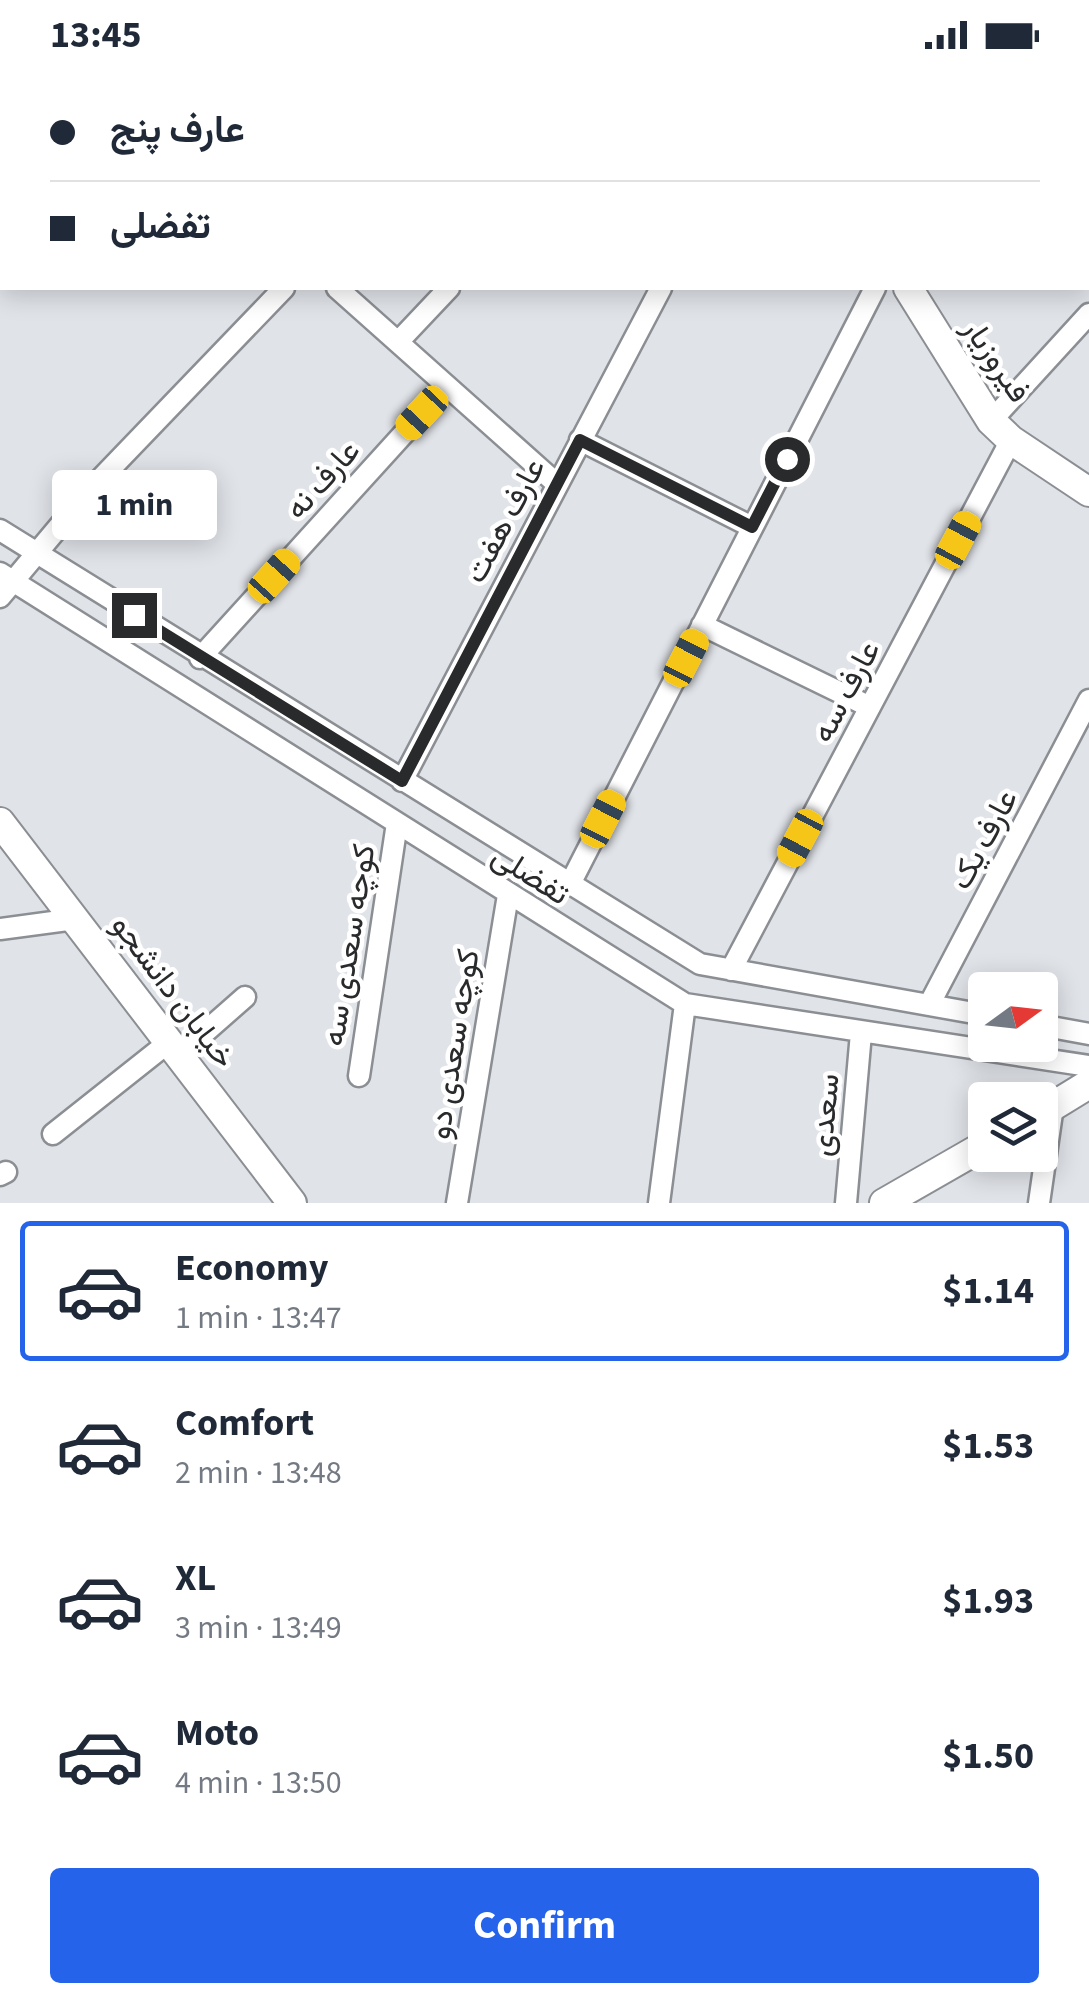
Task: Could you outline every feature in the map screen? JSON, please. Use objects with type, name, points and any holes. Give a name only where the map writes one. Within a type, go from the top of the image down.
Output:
[{"type":"street","points":[[5,584],[282,290]]},
{"type":"street","points":[[339,290],[557,484]]},
{"type":"street","points":[[398,342],[446,290]]},
{"type":"street","name":"عارف هفت","points":[[402,781],[659,290]]},
{"type":"street","points":[[570,884],[873,290]]},
{"type":"street","name":"فیروزیار","points":[[909,290],[1001,430],[1089,492]]},
{"type":"street","name":"عارف سه","points":[[732,970],[870,707],[1001,430],[1089,314]]},
{"type":"street","name":"عارف نه","points":[[200,658],[447,386]]},
{"type":"street","points":[[580,440],[752,527]]},
{"type":"street","name":"تفضلی","points":[[0,530],[200,658],[700,964],[968,1013]]},
{"type":"street","name":"تفضلی","points":[[5,584],[685,1004],[1089,1066]]},
{"type":"street","points":[[702,625],[870,707]]},
{"type":"street","name":"عارف یک","points":[[930,1006],[1089,700]]},
{"type":"street","name":"خیابان دانشجو","points":[[0,822],[292,1203]]},
{"type":"street","name":"کوچه سعدی سه","points":[[359,1076],[397,823]]},
{"type":"street","name":"کوچه سعدی دو","points":[[457,1203],[508,896]]},
{"type":"street","points":[[0,929],[75,919]]},
{"type":"street","points":[[52,1134],[246,997]]},
{"type":"street","points":[[658,1203],[685,1004]]},
{"type":"street","points":[[1058,1028],[1089,1034]]},
{"type":"street","name":"سعدی","points":[[846,1203],[861,1033]]},
{"type":"street","points":[[1058,1103],[1089,1084]]},
{"type":"street","points":[[884,1203],[968,1156]]},
{"type":"street","points":[[1039,1203],[1042,1172]]},
{"type":"route","points":[[134,615],[402,781],[580,440],[752,527],[787,459]]}]
